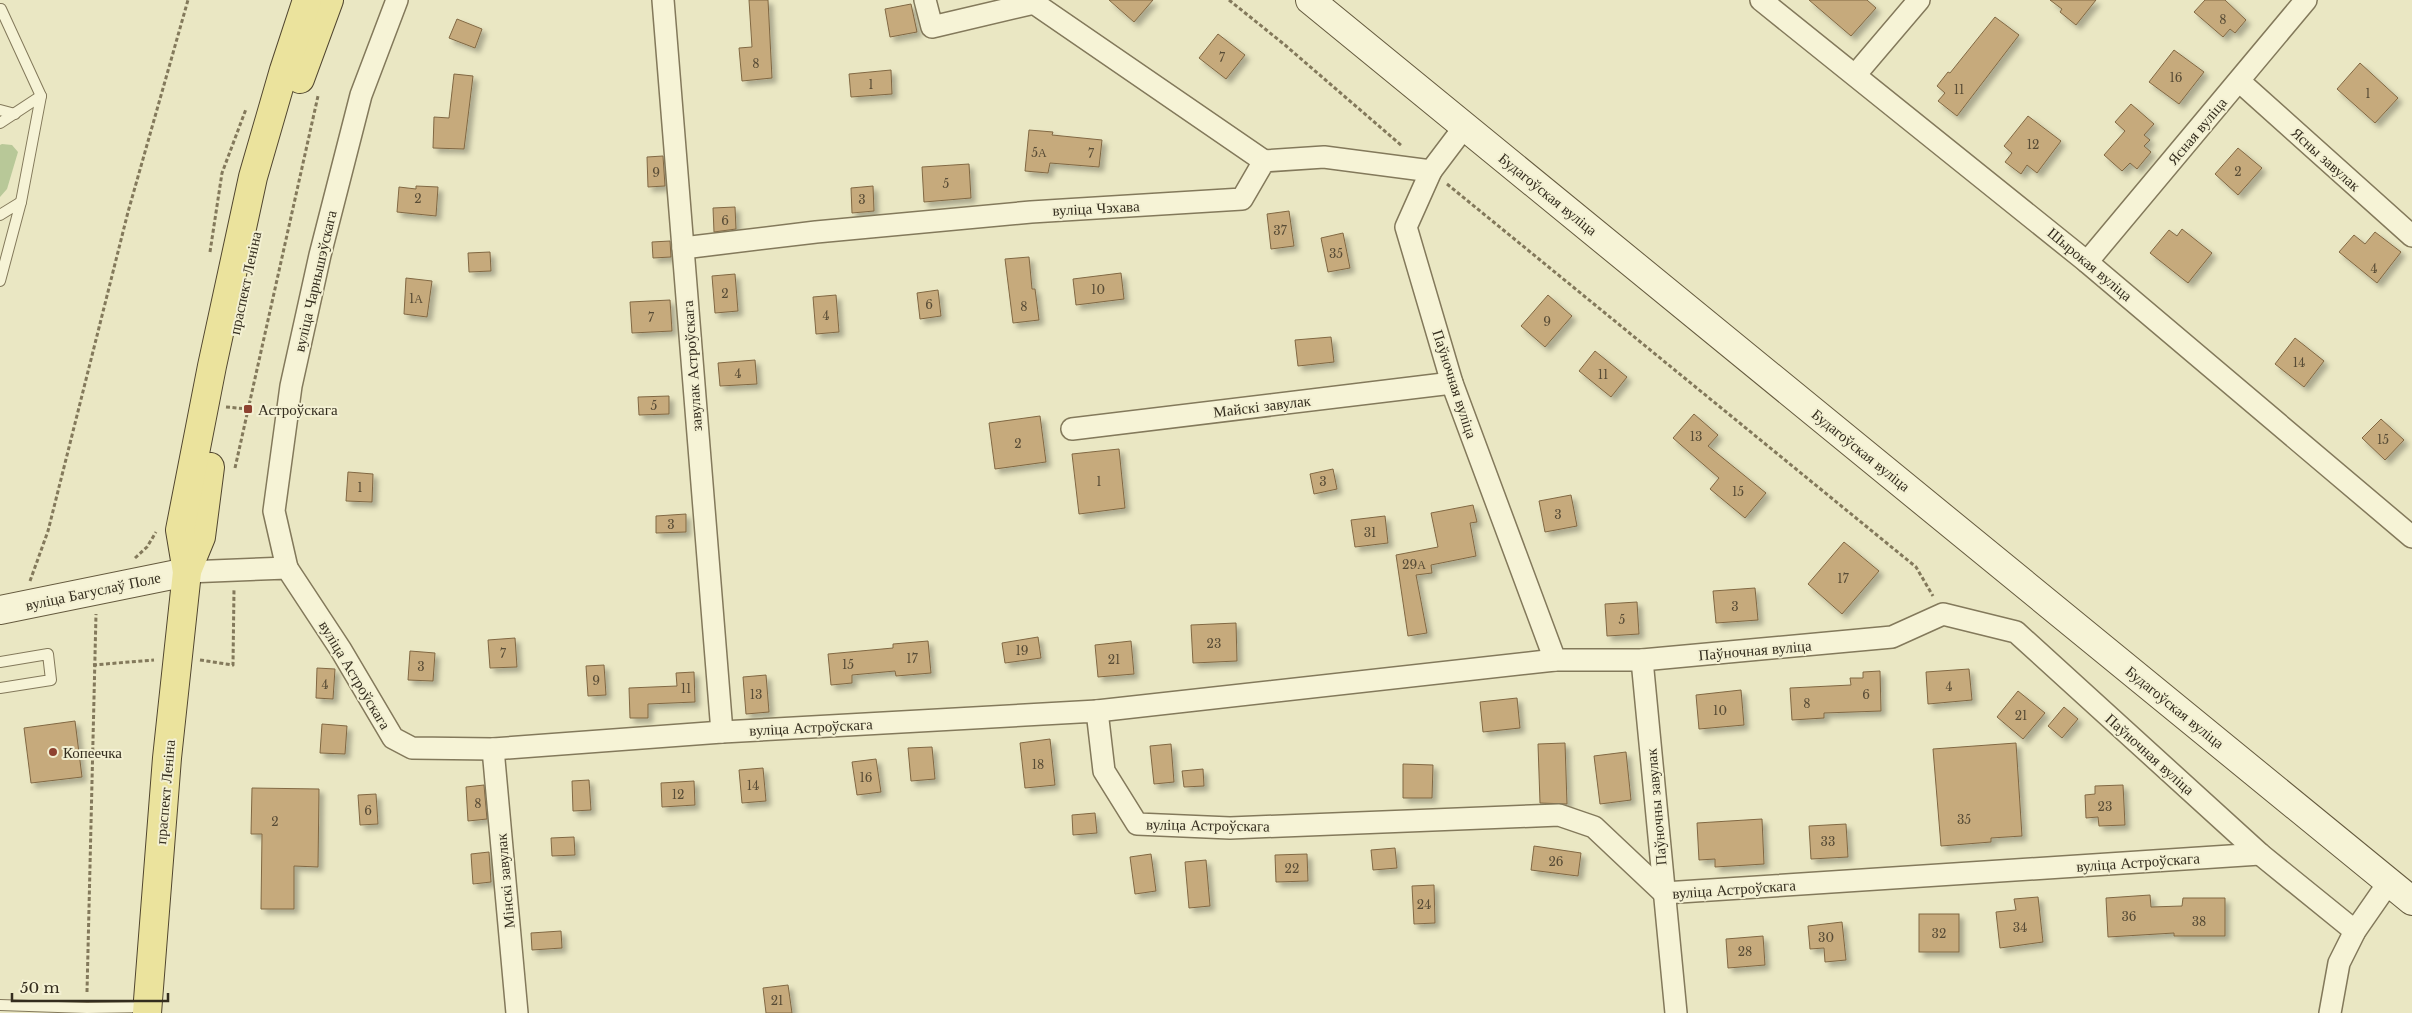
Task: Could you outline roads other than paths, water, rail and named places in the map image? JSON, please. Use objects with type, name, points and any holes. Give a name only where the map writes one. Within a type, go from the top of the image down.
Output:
[{"type":"main road","name":"праспект Леніна","points":[[146,1010],[167,758],[186,572],[180,530],[252,177],[307,0]]},
{"type":"main road","name":"праспект Леніна","points":[[186,572],[200,537],[220,407],[253,243],[276,153],[329,0]]},
{"type":"street","name":"вуліца Чарнышэўскага","points":[[287,568],[274,511],[291,386],[320,255],[361,95],[397,0]]},
{"type":"street","name":"завулак Астроўскага","points":[[663,0],[722,732]]},
{"type":"street","points":[[925,0],[932,27],[1034,3],[1264,161],[1324,157],[1431,171],[1465,126]]},
{"type":"street","name":"Будагоўская вуліца","points":[[1310,0],[2412,901]]},
{"type":"street","name":"Шырокая вуліца","points":[[1761,0],[1856,74],[2088,262],[2412,537]]},
{"type":"street","points":[[1856,74],[1919,0]]},
{"type":"street","name":"Ясная вуліца","points":[[2088,262],[2306,0]]},
{"type":"street","name":"Ясны завулак","points":[[2239,81],[2412,236]]},
{"type":"street","name":"вуліца Чэхава","points":[[684,248],[816,232],[1031,212],[1242,199],[1264,161]]},
{"type":"street","name":"Паўночная вуліца","points":[[1431,171],[1406,227],[1452,382],[1555,660],[1642,660],[1892,637],[1943,614],[2016,632],[2260,854],[2354,930]]},
{"type":"street","name":"Майскі завулак","points":[[1072,430],[1452,382]]},
{"type":"street","points":[[186,572],[287,568]]},
{"type":"street","name":"вуліца Астроўскага","points":[[287,568],[341,650],[393,738],[412,748],[493,749],[722,732],[1097,711],[1104,771],[1137,824],[1230,828],[1559,815],[1594,827],[1664,894],[2260,854]]},
{"type":"street","name":"вуліца Багуслаў Поле","points":[[0,610],[186,572]]},
{"type":"street","points":[[1097,711],[1555,660]]},
{"type":"street","name":"Паўночны завулак","points":[[1642,660],[1676,1013]]},
{"type":"street","name":"Мінскі завулак","points":[[493,749],[517,1013]]},
{"type":"street","points":[[2330,1013],[2339,962],[2354,930],[2389,882]]},
{"type":"lane","points":[[0,282],[21,202],[41,96],[1,6]]},
{"type":"lane","points":[[0,122],[41,96]]},
{"type":"lane","points":[[0,110],[15,114]]},
{"type":"lane","points":[[0,215],[21,202]]},
{"type":"lane","points":[[0,662],[48,654],[51,680],[0,688]]},
{"type":"lane","points":[[0,1005],[146,1010]]},
{"type":"place","name":"Астроўскага","points":[[248,409]]},
{"type":"place","name":"Копеечка","points":[[53,752]]}]
